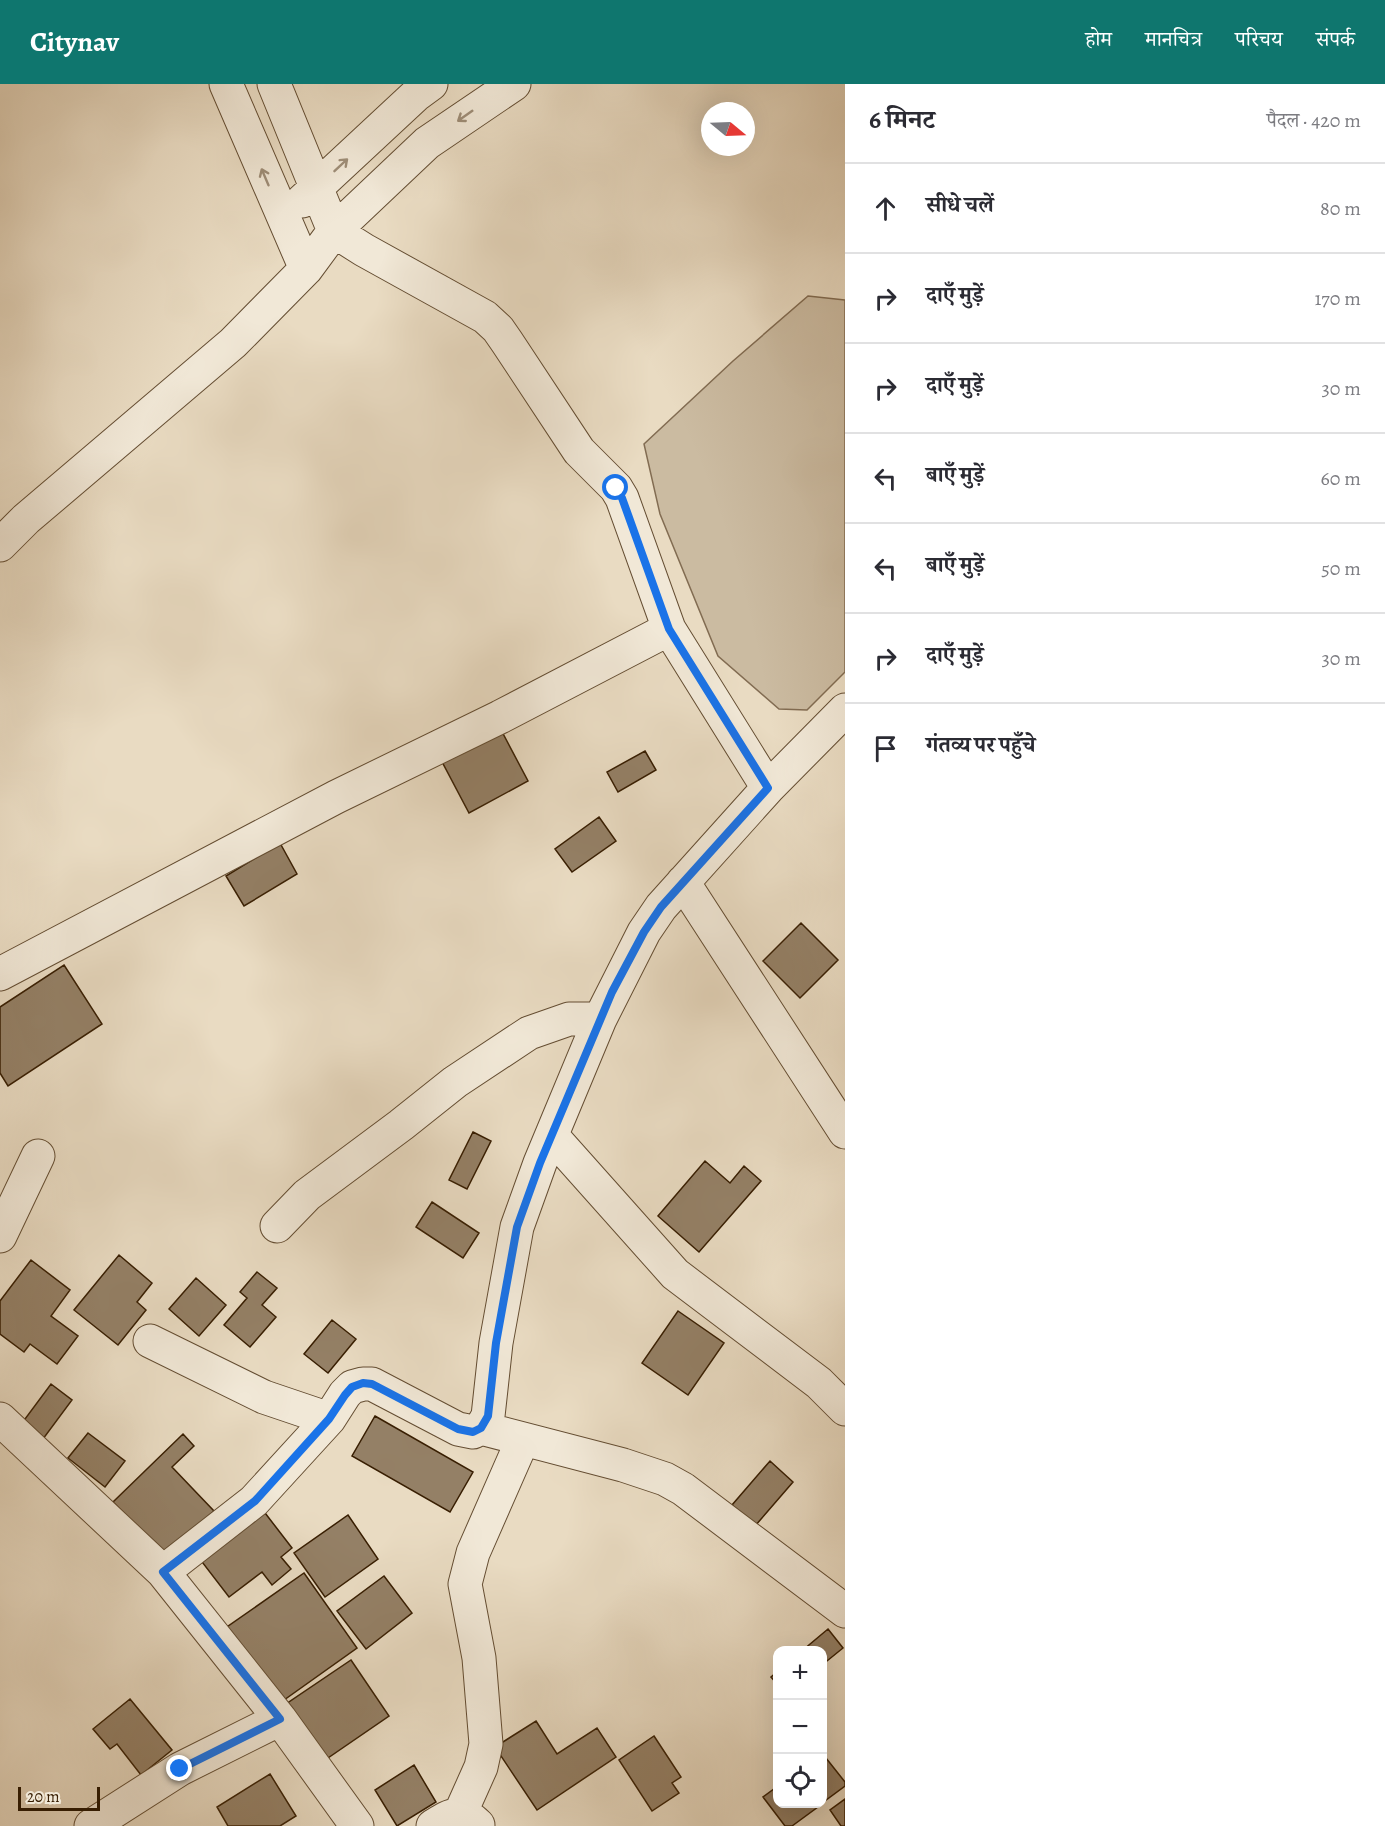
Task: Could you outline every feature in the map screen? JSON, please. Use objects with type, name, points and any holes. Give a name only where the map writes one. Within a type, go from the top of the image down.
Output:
[{"type":"street","points":[[226,84],[306,269]]},
{"type":"street","points":[[274,84],[334,231],[485,317],[498,329],[579,451],[616,488],[622,498],[669,629],[768,788]]},
{"type":"street","points":[[283,219],[416,95],[431,84]]},
{"type":"street","points":[[0,545],[26,519],[233,343],[306,269],[334,231],[427,143],[514,84]]},
{"type":"street","points":[[0,974],[336,797],[500,717],[669,629]]},
{"type":"street","points":[[163,1572],[255,1501],[329,1419],[352,1387],[363,1383],[372,1384],[458,1429],[473,1432],[481,1428],[488,1416],[491,1399],[496,1343],[514,1237],[600,1018],[644,932],[661,907],[768,788],[845,710]]},
{"type":"street","points":[[683,882],[845,1132]]},
{"type":"street","points":[[277,1226],[307,1195],[455,1082],[529,1033],[569,1019],[600,1018]]},
{"type":"street","points":[[552,1136],[675,1274],[819,1383],[845,1409]]},
{"type":"street","points":[[0,1236],[38,1156]]},
{"type":"street","points":[[150,1341],[264,1397],[329,1419]]},
{"type":"street","points":[[0,1419],[163,1572],[280,1719],[357,1826]]},
{"type":"street","points":[[481,1428],[665,1479],[693,1496],[845,1611]]},
{"type":"street","points":[[458,1822],[481,1767],[486,1744],[479,1658],[465,1584],[467,1571],[473,1552],[523,1439]]},
{"type":"street","points":[[91,1826],[180,1769],[280,1719]]},
{"type":"shaded area","points":[[808,296],[845,300],[845,672],[807,710],[779,709],[718,656],[660,514],[644,444],[733,361]]},
{"type":"building","points":[[499,726],[528,781],[469,813],[440,758]]},
{"type":"building","points":[[645,751],[656,770],[618,792],[607,772]]},
{"type":"building","points":[[599,817],[616,841],[572,872],[555,849]]},
{"type":"building","points":[[280,843],[297,874],[244,906],[226,876]]},
{"type":"building","points":[[801,923],[838,960],[800,998],[763,961]]},
{"type":"building","points":[[64,965],[102,1024],[8,1086],[0,1073],[0,1007]]},
{"type":"building","points":[[473,1132],[491,1141],[467,1189],[449,1180]]},
{"type":"building","points":[[705,1161],[730,1183],[744,1166],[761,1181],[699,1252],[658,1216]]},
{"type":"building","points":[[432,1202],[479,1233],[463,1258],[416,1227]]},
{"type":"building","points":[[119,1255],[152,1283],[137,1302],[146,1310],[118,1345],[74,1310]]},
{"type":"building","points":[[31,1260],[70,1290],[51,1316],[78,1336],[57,1364],[30,1344],[24,1352],[0,1334],[0,1301]]},
{"type":"building","points":[[257,1272],[277,1288],[262,1305],[276,1317],[250,1347],[224,1325],[247,1298],[240,1292]]},
{"type":"building","points":[[196,1278],[226,1305],[199,1336],[169,1309]]},
{"type":"building","points":[[678,1311],[724,1343],[688,1395],[642,1363]]},
{"type":"building","points":[[332,1320],[356,1339],[328,1373],[304,1354]]},
{"type":"building","points":[[51,1384],[72,1400],[43,1439],[22,1423]]},
{"type":"building","points":[[375,1416],[473,1472],[450,1512],[352,1456]]},
{"type":"building","points":[[88,1433],[125,1461],[105,1487],[68,1458]]},
{"type":"building","points":[[183,1434],[194,1446],[172,1467],[214,1511],[165,1557],[113,1502]]},
{"type":"building","points":[[770,1461],[793,1482],[755,1526],[732,1505]]},
{"type":"building","points":[[262,1509],[292,1548],[281,1557],[291,1569],[272,1585],[262,1572],[229,1597],[199,1558]]},
{"type":"building","points":[[348,1515],[378,1559],[325,1597],[294,1553]]},
{"type":"building","points":[[304,1573],[357,1648],[277,1705],[224,1629]]},
{"type":"building","points":[[384,1576],[412,1613],[366,1649],[337,1611]]},
{"type":"building","points":[[828,1629],[843,1648],[827,1661],[827,1646],[808,1646]]},
{"type":"building","points":[[351,1660],[389,1716],[325,1760],[286,1704]]},
{"type":"building","points":[[130,1699],[172,1750],[141,1775],[117,1744],[110,1749],[93,1729]]},
{"type":"building","points":[[536,1721],[557,1754],[597,1728],[616,1757],[537,1810],[495,1747]]},
{"type":"building","points":[[654,1736],[681,1777],[672,1783],[679,1793],[652,1811],[619,1760]]},
{"type":"building","points":[[827,1759],[845,1782],[845,1786],[827,1799]]},
{"type":"building","points":[[414,1765],[436,1802],[397,1826],[375,1790]]},
{"type":"building","points":[[270,1774],[296,1816],[280,1826],[228,1826],[217,1807]]},
{"type":"building","points":[[773,1790],[773,1808],[817,1808],[792,1826],[785,1826],[763,1797]]},
{"type":"building","points":[[845,1799],[845,1826],[841,1826],[830,1810]]},
{"type":"route","points":[[180,1769],[280,1719],[163,1572],[255,1501],[329,1419],[352,1387],[363,1383],[372,1384],[458,1429],[473,1432],[481,1428],[488,1416],[496,1343],[517,1227],[540,1163],[600,1018],[644,932],[661,907],[768,788],[669,629],[622,498],[616,488]]}]
